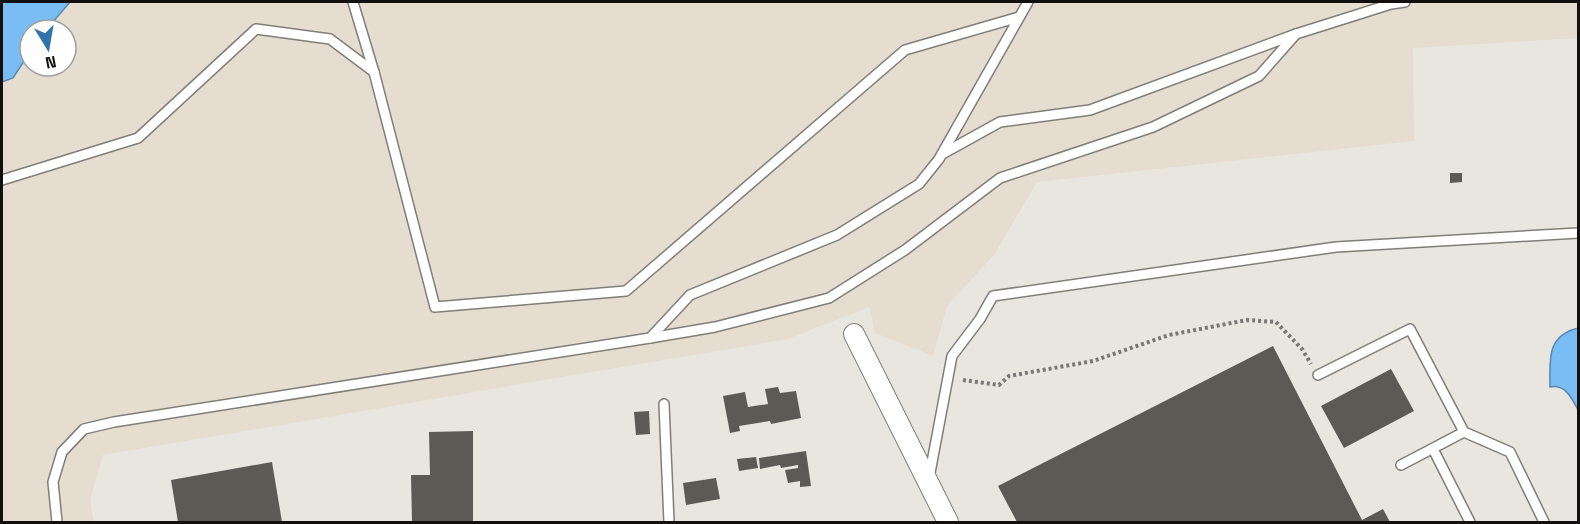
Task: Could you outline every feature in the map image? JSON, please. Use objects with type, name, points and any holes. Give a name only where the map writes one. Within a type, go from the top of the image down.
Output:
[{"type":"street","points":[[854,334],[948,522]]},
{"type":"lane","points":[[353,2],[374,72],[435,307],[626,291],[905,50],[1019,17]]},
{"type":"lane","points":[[650,338],[690,295],[837,235],[919,184],[942,154],[1028,2]]},
{"type":"lane","points":[[942,154],[1000,122],[1090,110],[1296,34],[1391,4],[1405,2]]},
{"type":"lane","points":[[2,180],[138,138],[256,29],[330,39],[374,72]]},
{"type":"lane","points":[[57,522],[53,482],[62,452],[84,429],[125,420],[715,327],[829,298],[905,250],[1000,178],[1153,127],[1259,76],[1296,34]]},
{"type":"lane","points":[[928,482],[952,356],[980,319],[993,296],[1336,247],[1578,233]]},
{"type":"lane","points":[[1318,375],[1410,329],[1464,432],[1510,452],[1544,522]]},
{"type":"lane","points":[[664,404],[669,522]]},
{"type":"lane","points":[[1401,465],[1464,432]]},
{"type":"lane","points":[[1432,449],[1470,522]]},
{"type":"path","points":[[947,381],[968,380],[999,385],[1009,376],[1093,361],[1169,335],[1246,320],[1276,322],[1302,349],[1318,375]]},
{"type":"shaded area","points":[[2,2],[1578,2],[1578,38],[1413,48],[1414,141],[1037,182],[994,255],[947,306],[933,356],[875,333],[870,307],[787,339],[103,455],[90,500],[94,522],[2,522]]},
{"type":"water","points":[[2,2],[70,2],[56,18],[18,18],[18,70],[13,78],[2,82]]},
{"type":"water","points":[[1578,328],[1578,410],[1564,390],[1550,387],[1550,359],[1555,343],[1560,337]]},
{"type":"building","points":[[1450,173],[1462,173],[1462,182],[1450,183]]},
{"type":"building","points":[[1273,346],[1362,520],[1383,509],[1390,522],[1017,522],[998,486]]},
{"type":"building","points":[[1391,369],[1414,411],[1344,448],[1321,406]]},
{"type":"building","points":[[778,387],[780,393],[796,391],[801,418],[771,424],[770,421],[739,426],[740,431],[730,433],[723,396],[745,392],[748,407],[768,404],[765,389]]},
{"type":"building","points":[[649,411],[650,434],[636,435],[634,412]]},
{"type":"building","points":[[473,431],[473,522],[412,522],[411,475],[430,475],[429,432]]},
{"type":"building","points":[[806,451],[811,486],[800,487],[800,481],[788,483],[785,470],[798,468],[798,465],[781,468],[780,465],[760,469],[759,458]]},
{"type":"building","points":[[756,457],[758,468],[739,471],[737,459]]},
{"type":"building","points":[[272,462],[282,522],[178,522],[171,480]]},
{"type":"building","points":[[716,478],[720,499],[686,505],[683,483]]}]
